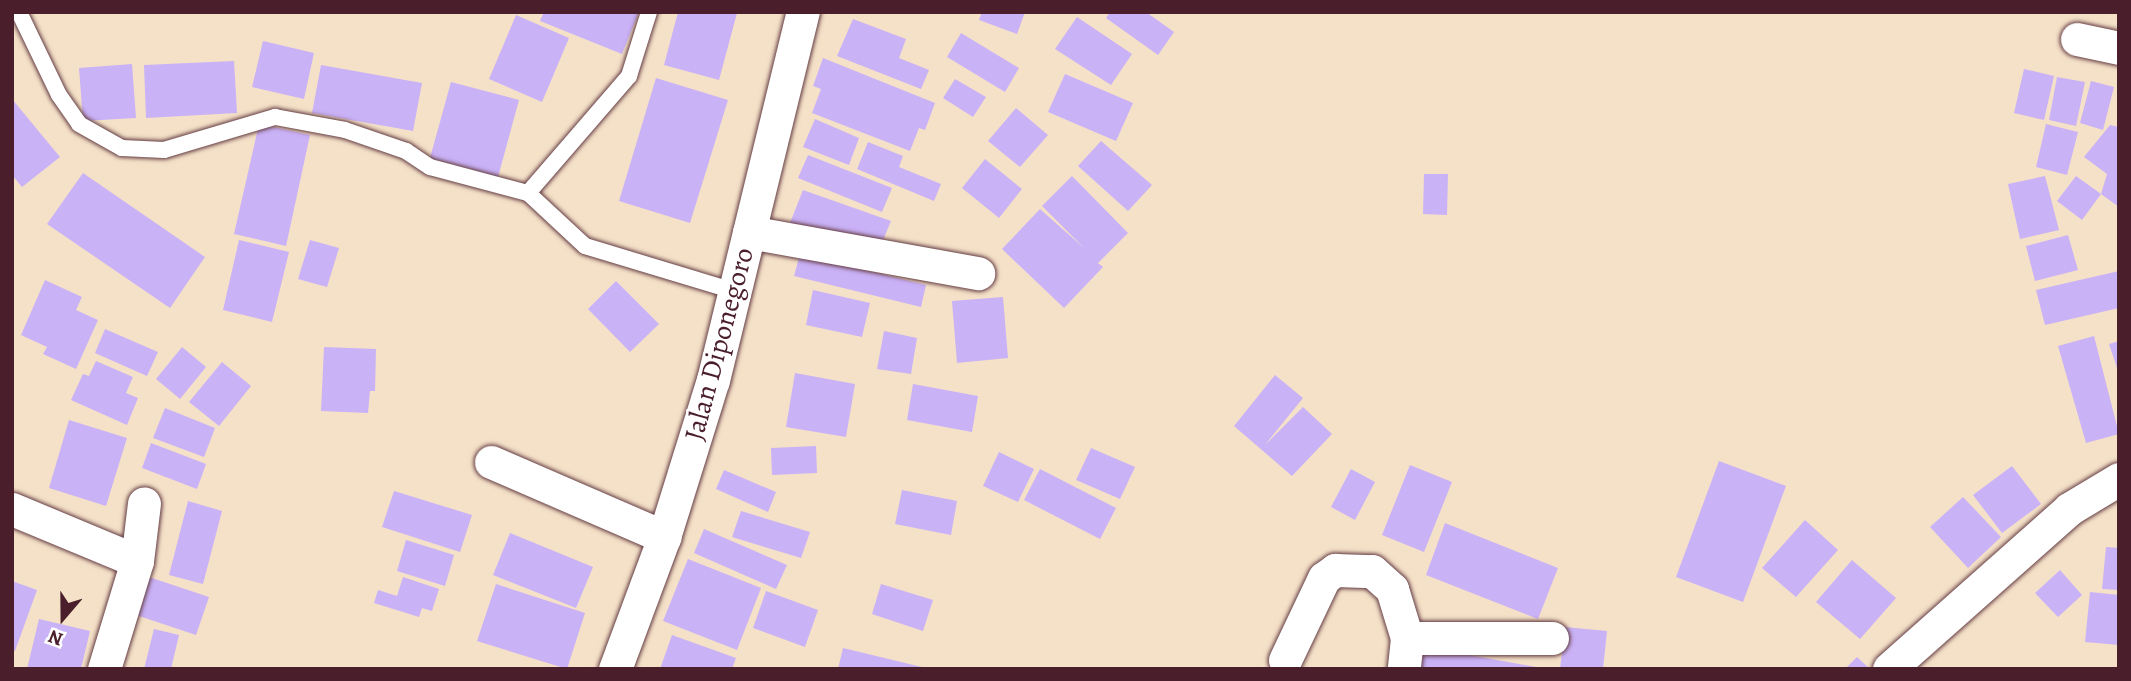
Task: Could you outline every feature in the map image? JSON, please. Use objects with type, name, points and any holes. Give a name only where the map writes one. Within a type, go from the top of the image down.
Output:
[{"type":"street","name":"Jalan Diponegoro","points":[[615,669],[664,537],[713,380],[803,12]]},
{"type":"street","points":[[2077,39],[2119,48]]},
{"type":"street","points":[[749,232],[978,273]]},
{"type":"street","points":[[491,462],[664,537]]},
{"type":"street","points":[[1889,669],[2069,509],[2119,479]]},
{"type":"street","points":[[104,669],[137,561],[144,503]]},
{"type":"street","points":[[12,509],[137,561]]},
{"type":"street","points":[[1285,660],[1313,593],[1335,570],[1372,571],[1385,580],[1392,589],[1406,653],[1552,638]]},
{"type":"lane","points":[[19,12],[59,95],[79,124],[122,148],[164,150],[245,122],[284,117],[345,130],[406,151],[430,167],[528,194],[585,246],[734,291]]},
{"type":"lane","points":[[528,194],[629,76],[649,12]]},
{"type":"building","points":[[544,12],[639,12],[622,54],[540,21]]},
{"type":"building","points":[[678,12],[737,13],[719,80],[664,65]]},
{"type":"building","points":[[982,12],[1025,12],[1017,34],[979,20]]},
{"type":"building","points":[[1110,12],[1146,12],[1174,32],[1158,55],[1106,18]]},
{"type":"building","points":[[516,15],[569,38],[542,102],[489,79]]},
{"type":"building","points":[[1077,17],[1132,54],[1111,85],[1055,49]]},
{"type":"building","points":[[853,19],[906,39],[899,58],[929,70],[921,89],[837,56]]},
{"type":"building","points":[[961,33],[1019,68],[1005,92],[947,57]]},
{"type":"building","points":[[263,41],[314,53],[304,99],[252,87]]},
{"type":"building","points":[[823,58],[935,103],[925,130],[919,128],[910,151],[812,113],[821,89],[813,86]]},
{"type":"building","points":[[234,61],[237,113],[146,118],[144,65]]},
{"type":"building","points":[[132,64],[136,118],[83,121],[79,68]]},
{"type":"building","points":[[321,65],[422,83],[413,131],[312,113]]},
{"type":"building","points":[[2024,69],[2054,76],[2044,120],[2014,113]]},
{"type":"building","points":[[1065,74],[1133,103],[1116,141],[1048,112]]},
{"type":"building","points":[[2057,77],[2085,82],[2076,126],[2049,120]]},
{"type":"building","points":[[656,78],[728,100],[690,223],[619,201]]},
{"type":"building","points":[[955,79],[986,97],[973,117],[943,98]]},
{"type":"building","points":[[2091,81],[2114,87],[2103,130],[2080,123]]},
{"type":"building","points":[[451,82],[519,100],[498,177],[430,158]]},
{"type":"building","points":[[12,99],[60,157],[22,187],[12,175]]},
{"type":"building","points":[[1016,108],[1048,135],[1020,167],[988,141]]},
{"type":"building","points":[[815,119],[859,138],[849,165],[803,147]]},
{"type":"building","points":[[259,124],[310,135],[286,246],[234,234]]},
{"type":"building","points":[[2046,124],[2078,132],[2067,175],[2036,167]]},
{"type":"building","points":[[2110,125],[2119,127],[2119,207],[2101,194],[2107,174],[2084,157]]},
{"type":"building","points":[[1101,141],[1152,185],[1128,211],[1078,166]]},
{"type":"building","points":[[868,142],[903,156],[899,167],[941,184],[934,201],[857,169]]},
{"type":"building","points":[[808,155],[892,188],[882,212],[798,178]]},
{"type":"building","points":[[985,159],[1022,189],[999,218],[962,188]]},
{"type":"building","points":[[83,173],[205,257],[170,308],[47,224]]},
{"type":"building","points":[[1424,174],[1448,174],[1447,215],[1423,214]]},
{"type":"building","points":[[1072,176],[1128,233],[1098,263],[1103,267],[1064,308],[1002,249],[1040,209],[1084,248],[1042,206]]},
{"type":"building","points":[[2045,176],[2059,230],[2020,239],[2008,184]]},
{"type":"building","points":[[2076,176],[2101,194],[2082,220],[2057,201]]},
{"type":"building","points":[[803,190],[891,221],[878,252],[790,223]]},
{"type":"building","points":[[2068,235],[2078,270],[2035,281],[2026,246]]},
{"type":"building","points":[[239,240],[289,252],[272,322],[223,310]]},
{"type":"building","points":[[310,240],[339,248],[327,287],[298,279]]},
{"type":"building","points":[[800,254],[926,285],[921,307],[794,276]]},
{"type":"building","points":[[2119,271],[2119,308],[2045,325],[2036,290]]},
{"type":"building","points":[[45,280],[82,297],[76,310],[98,320],[76,369],[43,354],[47,347],[21,335]]},
{"type":"building","points":[[616,281],[659,324],[630,352],[588,309]]},
{"type":"building","points":[[813,290],[870,303],[862,337],[806,325]]},
{"type":"building","points":[[1003,297],[1008,358],[957,363],[952,301]]},
{"type":"building","points":[[105,329],[158,352],[147,376],[95,353]]},
{"type":"building","points":[[884,331],[917,338],[911,374],[877,369]]},
{"type":"building","points":[[2094,336],[2119,434],[2086,443],[2058,346]]},
{"type":"building","points":[[2119,341],[2119,371],[2118,371],[2109,344]]},
{"type":"building","points":[[182,347],[206,367],[180,399],[156,379]]},
{"type":"building","points":[[324,347],[376,349],[375,391],[370,391],[368,413],[321,411]]},
{"type":"building","points":[[96,361],[133,377],[126,393],[138,398],[127,425],[71,400],[83,374],[89,376]]},
{"type":"building","points":[[222,362],[251,386],[219,426],[189,402]]},
{"type":"building","points":[[795,373],[855,384],[846,437],[786,427]]},
{"type":"building","points":[[1275,375],[1303,398],[1265,445],[1303,407],[1332,434],[1292,476],[1234,426]]},
{"type":"building","points":[[913,384],[978,396],[972,432],[907,420]]},
{"type":"building","points":[[165,408],[215,428],[204,457],[153,438]]},
{"type":"building","points":[[69,420],[127,438],[106,506],[49,488]]},
{"type":"building","points":[[151,443],[206,464],[197,489],[142,468]]},
{"type":"building","points":[[816,446],[817,473],[772,475],[771,448]]},
{"type":"building","points":[[1091,448],[1135,467],[1120,499],[1076,480]]},
{"type":"building","points":[[999,452],[1034,469],[1018,502],[983,486]]},
{"type":"building","points":[[1719,461],[1786,486],[1743,602],[1676,577]]},
{"type":"building","points":[[1410,465],[1452,482],[1424,552],[1382,535]]},
{"type":"building","points":[[2012,466],[2041,504],[2002,533],[1973,495]]},
{"type":"building","points":[[1040,469],[1116,508],[1100,539],[1024,500]]},
{"type":"building","points":[[1351,469],[1375,482],[1355,520],[1331,507]]},
{"type":"building","points":[[724,470],[776,492],[768,512],[716,489]]},
{"type":"building","points":[[902,490],[957,501],[951,535],[895,524]]},
{"type":"building","points":[[394,491],[472,515],[460,552],[382,527]]},
{"type":"building","points":[[1963,497],[2001,537],[1968,568],[1930,527]]},
{"type":"building","points":[[188,501],[222,511],[203,584],[169,575]]},
{"type":"building","points":[[741,511],[810,532],[801,558],[732,537]]},
{"type":"building","points":[[1805,520],[1838,550],[1796,597],[1762,568]]},
{"type":"building","points":[[1445,523],[1558,568],[1538,619],[1426,575]]},
{"type":"building","points":[[704,529],[787,565],[776,589],[694,553]]},
{"type":"building","points":[[510,533],[593,567],[576,608],[493,575]]},
{"type":"building","points":[[406,540],[454,555],[445,586],[397,571]]},
{"type":"building","points":[[2106,547],[2119,548],[2119,590],[2102,589]]},
{"type":"building","points":[[688,559],[761,588],[737,650],[663,621]]},
{"type":"building","points":[[1852,560],[1896,598],[1860,639],[1816,602]]},
{"type":"building","points":[[2060,570],[2082,595],[2058,617],[2035,593]]},
{"type":"building","points":[[149,577],[209,597],[196,635],[136,615]]},
{"type":"building","points":[[403,577],[439,589],[432,611],[422,608],[419,617],[374,603],[378,590],[397,596]]},
{"type":"building","points":[[12,581],[37,590],[15,651],[12,650]]},
{"type":"building","points":[[496,584],[585,613],[567,669],[477,641]]},
{"type":"building","points":[[881,584],[933,600],[923,631],[872,614]]},
{"type":"building","points":[[766,591],[818,610],[805,647],[753,628]]},
{"type":"building","points":[[2090,592],[2119,595],[2119,645],[2085,642]]},
{"type":"building","points":[[39,619],[90,631],[81,669],[27,669]]},
{"type":"building","points":[[1565,627],[1607,631],[1603,669],[1560,669]]},
{"type":"building","points":[[154,629],[179,635],[171,669],[144,669]]},
{"type":"building","points":[[672,635],[736,658],[732,669],[660,669]]},
{"type":"building","points":[[1420,646],[1536,667],[1536,669],[1415,669]]},
{"type":"building","points":[[843,648],[926,668],[926,669],[838,669]]},
{"type":"building","points":[[1857,657],[1870,669],[1845,669]]}]
